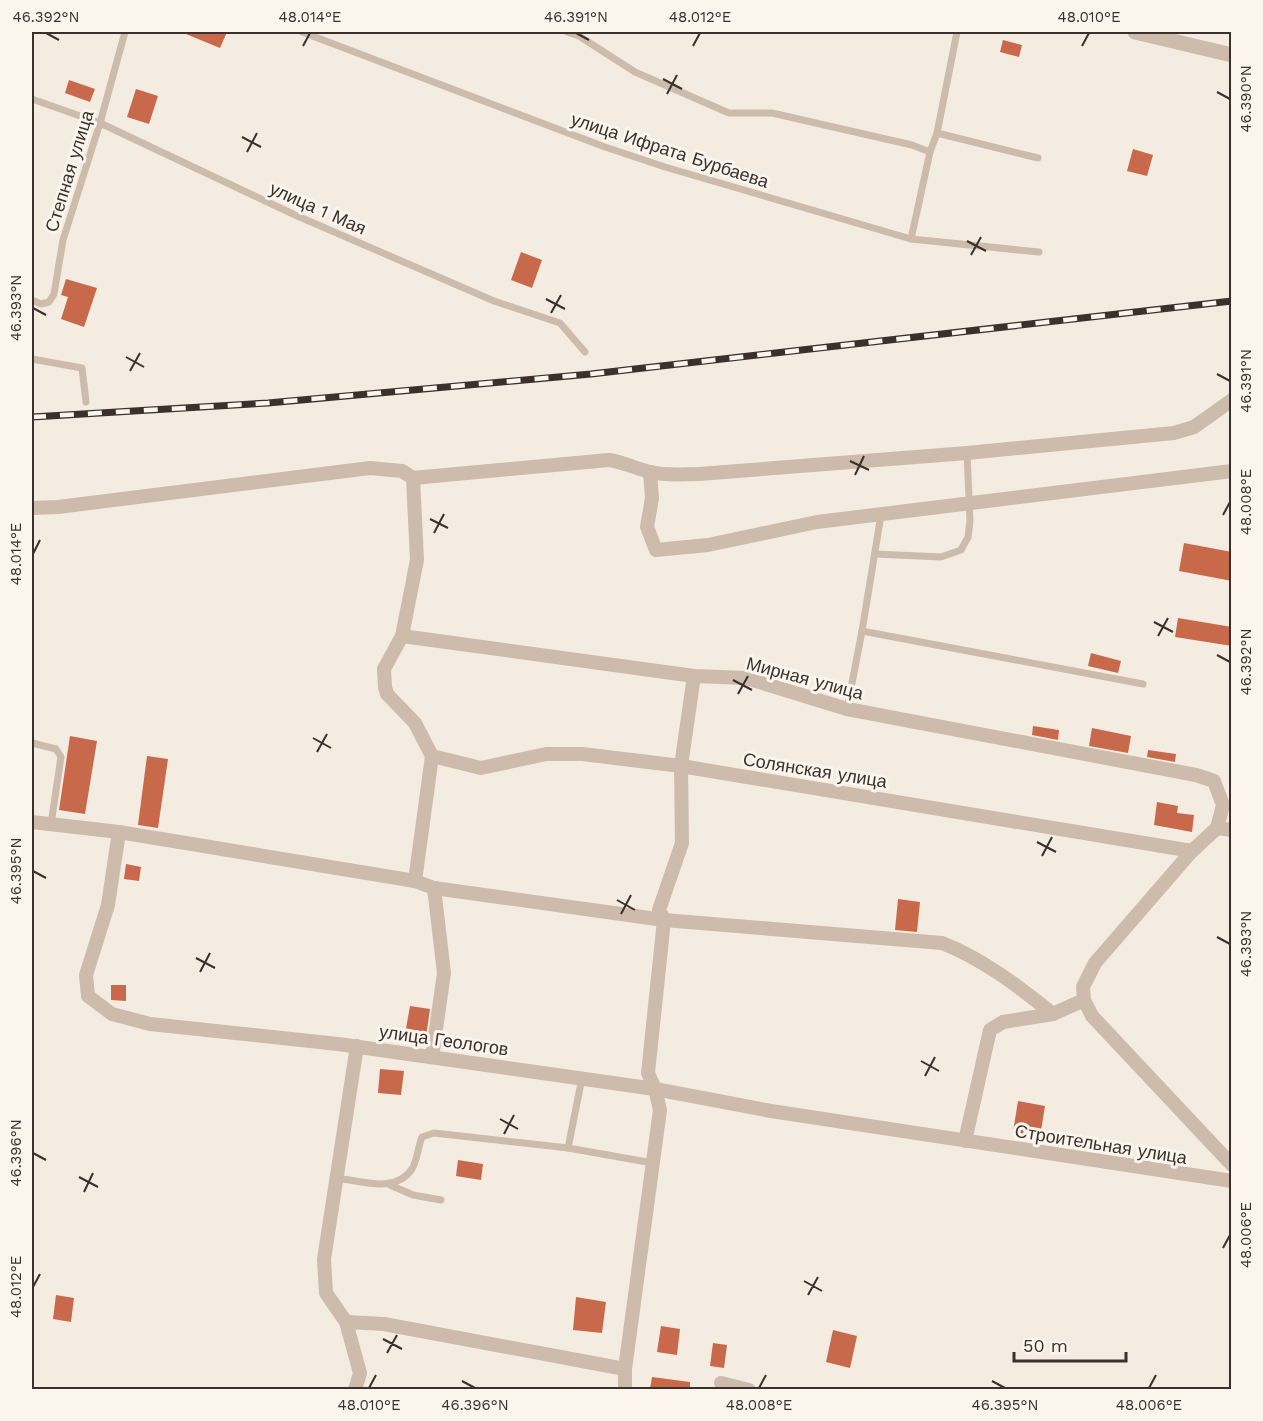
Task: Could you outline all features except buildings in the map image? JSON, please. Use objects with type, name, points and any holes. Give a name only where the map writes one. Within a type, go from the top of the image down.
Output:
[{"type":"street","points":[[1135,32],[1232,55]]},
{"type":"street","points":[[32,508],[58,507],[370,468],[402,471],[412,478],[609,460],[650,472],[699,474],[967,453],[1174,434],[1194,427],[1232,400]]},
{"type":"street","points":[[650,472],[652,498],[647,527],[656,550],[708,545],[817,522],[1232,471]]},
{"type":"street","points":[[412,478],[417,560],[402,636],[384,669],[385,687],[393,701],[416,723],[432,756],[415,881]]},
{"type":"street","name":"Мирная улица","points":[[402,636],[694,676],[746,678],[847,709],[1196,774],[1214,781],[1223,805],[1217,828]]},
{"type":"street","points":[[625,1389],[625,1369],[660,1110],[648,1073],[664,920],[659,910],[682,843],[681,766],[694,676]]},
{"type":"street","name":"Солянская улица","points":[[432,756],[481,768],[546,754],[582,754],[681,766],[1192,851]]},
{"type":"street","points":[[32,822],[119,832],[415,881],[434,888],[664,920],[942,943],[968,953],[1053,1014]]},
{"type":"street","points":[[1232,830],[1217,828],[1192,851],[1095,963],[1083,987],[1084,1000],[1092,1016],[1232,1165]]},
{"type":"street","name":"улица Геологов","points":[[119,832],[108,905],[86,975],[88,996],[112,1014],[150,1024],[357,1046],[582,1078],[771,1111],[965,1141]]},
{"type":"street","points":[[432,1057],[444,973],[434,888]]},
{"type":"street","points":[[965,1141],[990,1030],[1003,1022],[1053,1014],[1084,1000]]},
{"type":"street","points":[[355,1389],[360,1373],[346,1322],[326,1293],[324,1259],[357,1046]]},
{"type":"street","name":"Строительная улица","points":[[965,1141],[1232,1181]]},
{"type":"street","points":[[346,1322],[384,1324],[625,1369]]},
{"type":"street","points":[[721,1383],[749,1389]]},
{"type":"lane","name":"Степная улица","points":[[32,300],[41,304],[49,302],[54,294],[63,240],[100,123],[125,32]]},
{"type":"lane","name":"улица Ифрата Бурбаева","points":[[302,32],[605,147],[910,239],[1039,252]]},
{"type":"lane","points":[[567,32],[579,36],[635,72],[729,113],[772,113],[930,152]]},
{"type":"lane","points":[[910,239],[930,152],[937,133],[957,32]]},
{"type":"lane","name":"улица 1 Мая","points":[[32,99],[100,123],[295,215],[494,301],[560,323],[585,352]]},
{"type":"lane","points":[[937,133],[1038,158]]},
{"type":"lane","points":[[32,359],[82,368],[86,402]]},
{"type":"lane","points":[[875,554],[941,557],[961,550],[968,537],[970,521],[967,453]]},
{"type":"lane","points":[[847,709],[881,515]]},
{"type":"lane","points":[[862,631],[1143,684]]},
{"type":"lane","points":[[32,743],[56,749],[61,757],[51,824]]},
{"type":"lane","points":[[568,1148],[582,1078]]},
{"type":"lane","points":[[390,1185],[404,1178],[413,1167],[422,1137],[434,1133],[568,1148],[653,1163]]},
{"type":"lane","points":[[337,1178],[390,1185],[413,1196],[441,1200]]},
{"type":"railway","points":[[32,417],[268,403],[591,374],[1232,301]]}]
